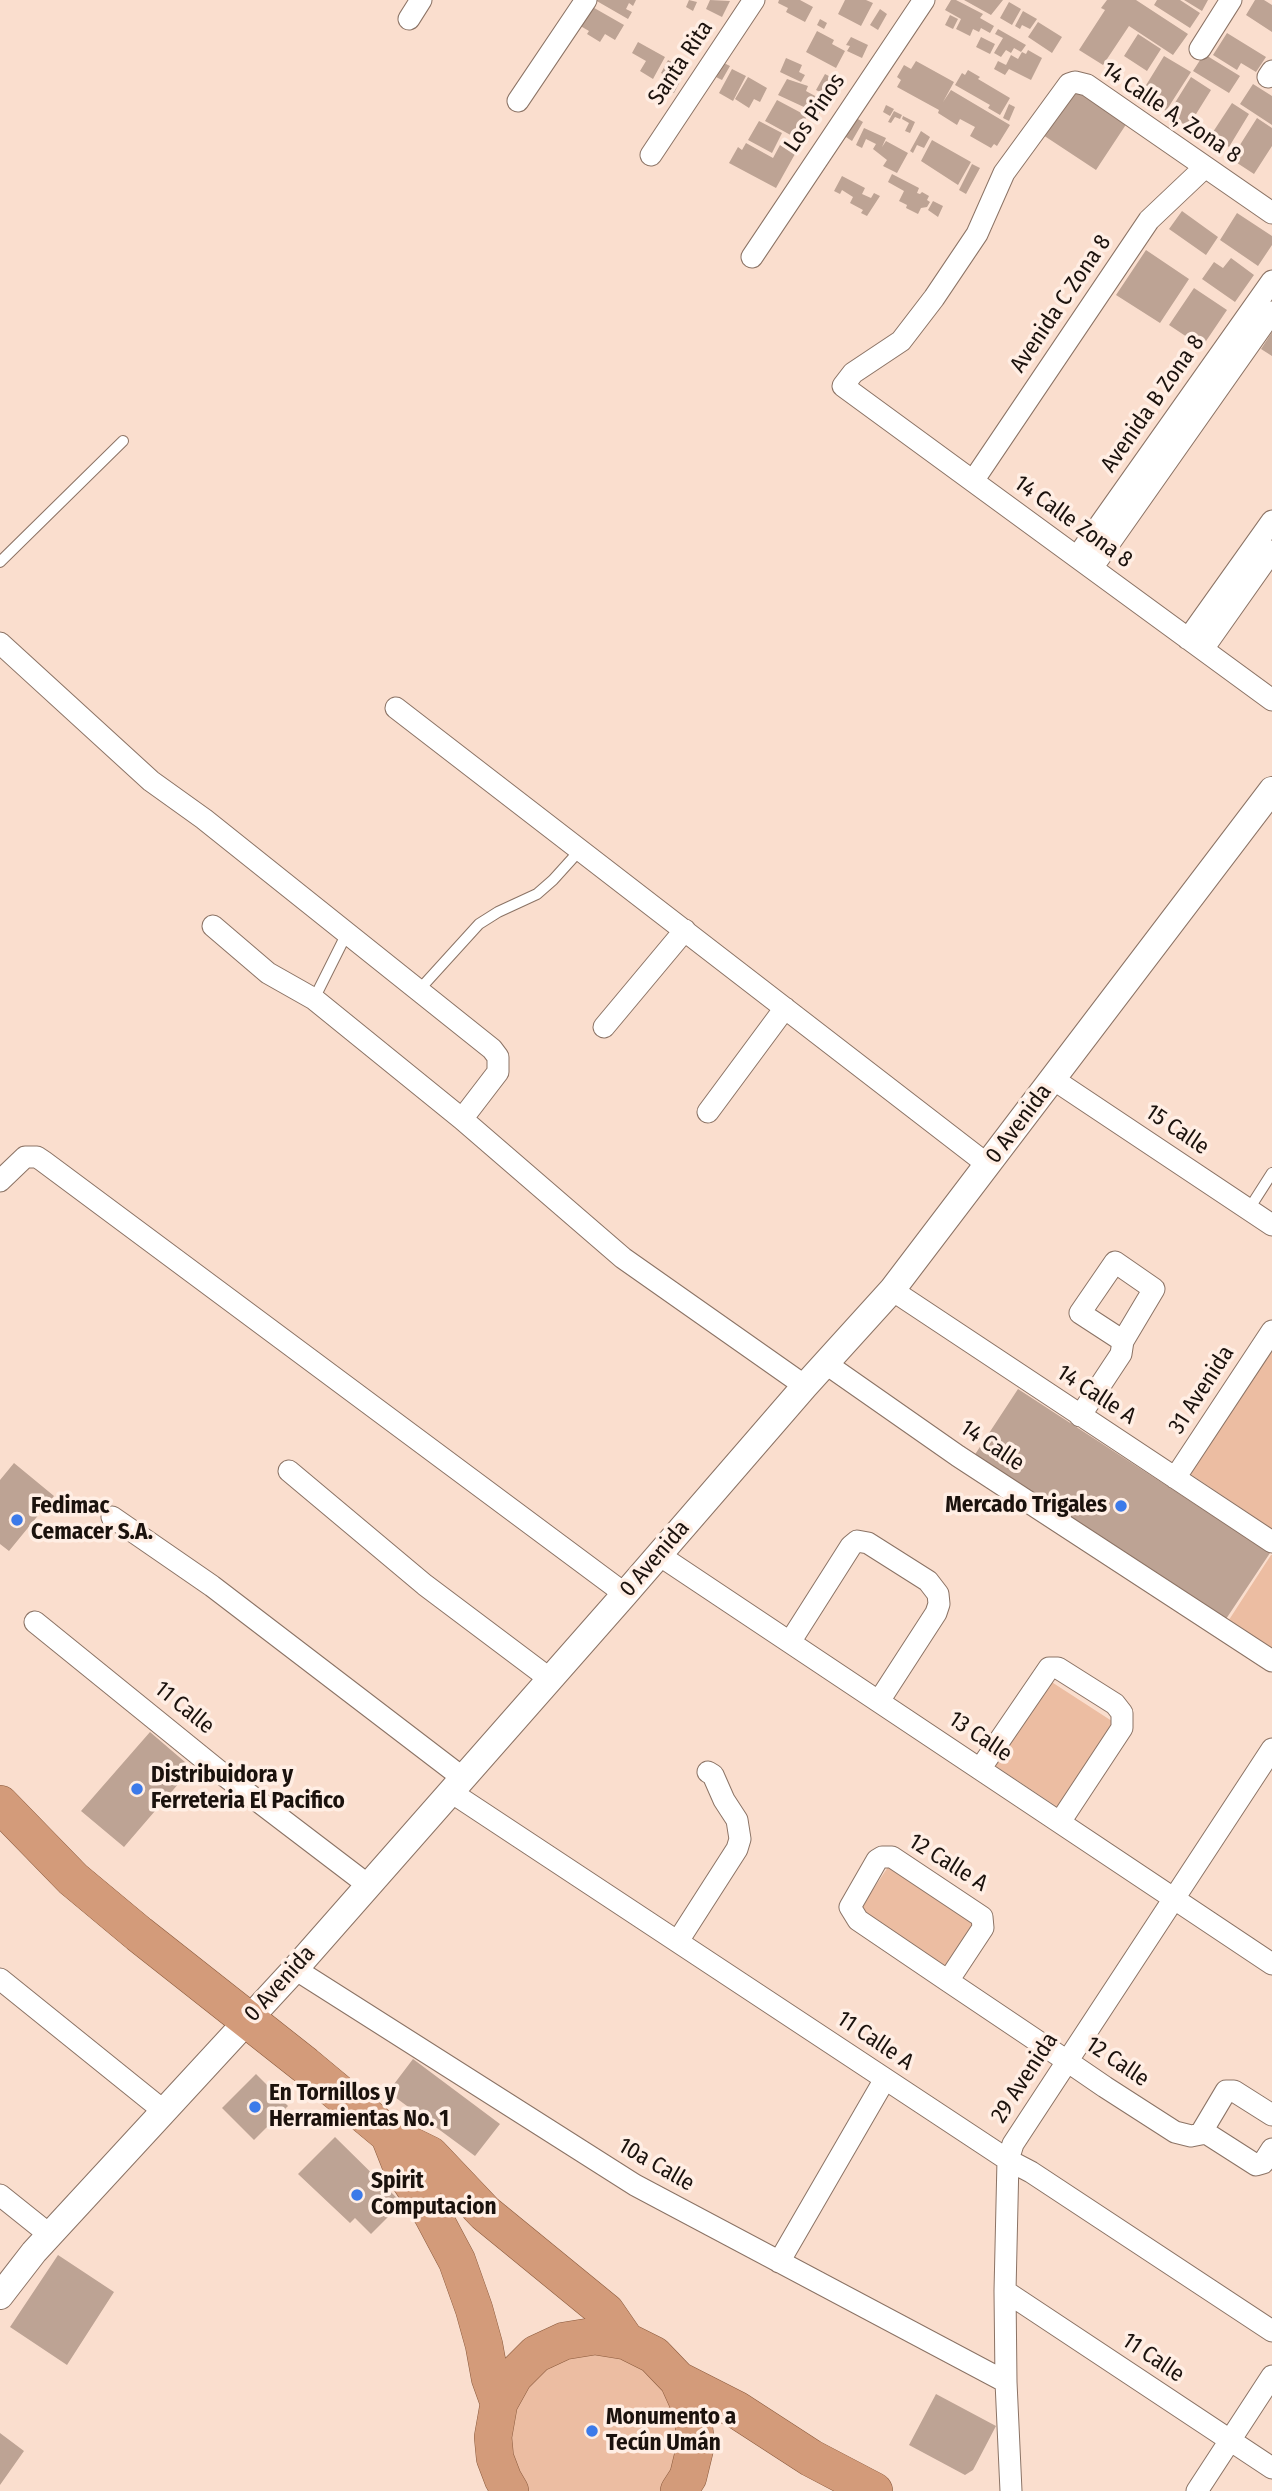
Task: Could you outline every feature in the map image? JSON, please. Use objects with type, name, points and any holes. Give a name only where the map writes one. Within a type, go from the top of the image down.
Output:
[{"type":"highway","points":[[0,1804],[73,1878],[389,2135],[430,2155],[485,2213],[606,2312],[626,2342]]},
{"type":"highway","points":[[389,2135],[402,2168],[432,2214],[457,2261],[474,2309],[490,2378],[499,2403]]},
{"type":"highway","points":[[510,2491],[495,2458],[493,2437],[499,2403],[514,2376],[536,2354],[564,2341],[595,2336],[626,2342],[654,2356],[678,2380],[737,2410],[811,2458],[874,2491]]},
{"type":"highway","points":[[678,2380],[692,2410],[696,2444],[688,2477],[679,2491]]},
{"type":"street","points":[[409,19],[421,0]]},
{"type":"street","points":[[519,101],[586,0]]},
{"type":"street","name":"Santa Rita","points":[[651,155],[754,0]]},
{"type":"street","name":"Los Pinos","points":[[752,257],[924,0]]},
{"type":"street","points":[[1200,50],[1231,0]]},
{"type":"street","name":"14 Calle A, Zona 8","points":[[843,386],[853,373],[901,341],[934,298],[977,234],[1004,173],[1064,89],[1075,82],[1087,85],[1272,213]]},
{"type":"street","name":"Avenida C Zona 8","points":[[973,481],[1149,220],[1205,167]]},
{"type":"street","name":"Avenida B Zona 8","points":[[1084,563],[1272,281]]},
{"type":"street","name":"Avenida B Zona 8","points":[[1084,563],[1272,312]]},
{"type":"street","name":"14 Calle Zona 8","points":[[843,386],[1272,700]]},
{"type":"street","points":[[1196,644],[1272,521]]},
{"type":"street","points":[[1196,644],[1272,551]]},
{"type":"street","points":[[0,643],[151,781],[204,819],[484,1041],[498,1057],[498,1072],[462,1119]]},
{"type":"street","points":[[396,708],[988,1165]]},
{"type":"street","name":"0 Avenida","points":[[0,2296],[50,2235],[295,1969],[804,1386],[892,1290],[1053,1079],[1264,817],[1272,790]]},
{"type":"street","points":[[213,926],[268,973],[314,999],[462,1119],[623,1258],[804,1386]]},
{"type":"street","points":[[604,1027],[685,930]]},
{"type":"street","points":[[708,1112],[785,1008]]},
{"type":"street","name":"15 Calle","points":[[1053,1079],[1272,1225]]},
{"type":"street","points":[[0,1181],[25,1157],[37,1157],[625,1594]]},
{"type":"street","points":[[1080,1416],[1121,1354],[1123,1340],[1154,1289],[1115,1262],[1080,1313],[1123,1340]]},
{"type":"street","name":"14 Calle A","points":[[892,1290],[1272,1542]]},
{"type":"street","name":"31 Avenida","points":[[1175,1478],[1272,1331]]},
{"type":"street","name":"14 Calle","points":[[825,1363],[958,1456],[1272,1661]]},
{"type":"street","points":[[289,1471],[425,1585],[550,1679]]},
{"type":"street","name":"11 Calle A","points":[[112,1517],[212,1586],[457,1785],[678,1941],[1272,2331]]},
{"type":"street","points":[[790,1642],[851,1546],[857,1541],[868,1543],[923,1577],[933,1585],[938,1594],[936,1613],[879,1701]]},
{"type":"street","name":"13 Calle","points":[[659,1555],[1272,1964]]},
{"type":"street","name":"11 Calle","points":[[35,1622],[225,1776],[368,1885]]},
{"type":"street","points":[[980,1769],[1047,1670],[1052,1667],[1058,1668],[1115,1704],[1122,1713],[1119,1733],[1060,1822]]},
{"type":"street","name":"29 Avenida","points":[[1012,2491],[1006,2382],[1008,2160],[1022,2129],[1272,1749]]},
{"type":"street","points":[[678,1941],[737,1849],[740,1839],[740,1829],[716,1780],[708,1772]]},
{"type":"street","name":"12 Calle A","points":[[850,1910],[851,1903],[877,1860],[892,1857],[980,1914],[983,1928],[948,1981]]},
{"type":"street","name":"12 Calle","points":[[850,1910],[858,1920],[1175,2132],[1191,2136],[1207,2134],[1254,2164],[1265,2157]]},
{"type":"street","name":"10a Calle","points":[[295,1969],[635,2185],[1006,2382]]},
{"type":"street","points":[[0,1979],[165,2112]]},
{"type":"street","points":[[779,2262],[885,2079]]},
{"type":"street","points":[[1201,2133],[1222,2094],[1228,2090],[1272,2115]]},
{"type":"street","points":[[0,2195],[50,2235]]},
{"type":"street","name":"11 Calle","points":[[1005,2291],[1272,2468]]},
{"type":"street","points":[[1196,2491],[1272,2376]]},
{"type":"lane","points":[[0,562],[123,441]]},
{"type":"lane","points":[[419,990],[479,924],[537,894],[554,880],[581,849]]},
{"type":"lane","points":[[314,999],[347,933]]},
{"type":"lane","points":[[1249,1209],[1272,1173]]},
{"type":"shaded area","points":[[1272,1344],[1272,1529],[1186,1471]]},
{"type":"shaded area","points":[[1272,1555],[1272,1656],[1225,1626]]},
{"type":"shaded area","points":[[1047,1679],[1118,1725],[1062,1810],[991,1763]]},
{"type":"shaded area","points":[[890,1864],[979,1922],[948,1970],[858,1912]]},
{"type":"shaded area","points":[[582,2346],[637,2357],[676,2402],[678,2461],[660,2491],[527,2491],[514,2474],[506,2419],[532,2370]]},
{"type":"building","points":[[595,0],[636,0],[633,6],[629,3],[626,9],[632,12],[628,19]]},
{"type":"building","points":[[689,0],[697,2],[693,11],[686,7]]},
{"type":"building","points":[[710,0],[730,1],[722,17],[706,9]]},
{"type":"building","points":[[779,0],[800,0],[813,7],[805,22],[786,12],[788,8],[778,3]]},
{"type":"building","points":[[845,0],[866,0],[873,3],[861,26],[838,14]]},
{"type":"building","points":[[951,0],[983,14],[980,18],[994,26],[990,33],[981,28],[979,32],[973,29],[970,36],[956,29],[961,19],[945,10]]},
{"type":"building","points":[[964,0],[1003,0],[991,15]]},
{"type":"building","points":[[1107,0],[1136,0],[1188,34],[1173,55],[1129,26],[1103,65],[1079,50],[1105,10],[1101,8]]},
{"type":"building","points":[[1157,0],[1180,0],[1200,13],[1190,28],[1154,5]]},
{"type":"building","points":[[1184,0],[1208,0],[1202,11]]},
{"type":"building","points":[[1255,0],[1264,0],[1272,5],[1272,32],[1246,15]]},
{"type":"building","points":[[1009,2],[1021,9],[1012,25],[1000,18]]},
{"type":"building","points":[[589,5],[624,25],[615,40],[605,34],[600,42],[577,24]]},
{"type":"building","points":[[880,9],[887,14],[878,30],[870,25]]},
{"type":"building","points":[[1023,11],[1037,19],[1030,29],[1022,25],[1020,29],[1015,26]]},
{"type":"building","points":[[950,15],[958,19],[953,29],[945,25]]},
{"type":"building","points":[[820,19],[827,23],[824,29],[817,25]]},
{"type":"building","points":[[1038,22],[1062,37],[1052,53],[1028,37]]},
{"type":"building","points":[[998,29],[1026,45],[1021,52],[1014,48],[1011,53],[1006,50],[1001,57],[994,53],[1003,38],[995,34]]},
{"type":"building","points":[[817,31],[834,40],[832,44],[845,51],[836,68],[806,52]]},
{"type":"building","points":[[1227,33],[1266,57],[1256,72],[1241,63],[1237,70],[1213,55]]},
{"type":"building","points":[[1138,34],[1161,49],[1147,71],[1124,56]]},
{"type":"building","points":[[851,37],[868,45],[862,58],[847,51],[850,46],[846,45]]},
{"type":"building","points":[[981,37],[995,44],[990,54],[976,47]]},
{"type":"building","points":[[638,42],[665,57],[653,79],[640,71],[646,61],[632,53]]},
{"type":"building","points":[[1028,50],[1042,58],[1031,80],[1009,69],[1005,75],[994,69],[998,61],[1006,65],[1011,55],[1018,59],[1022,52],[1026,54]]},
{"type":"building","points":[[1204,54],[1240,76],[1229,93],[1193,71]]},
{"type":"building","points":[[1164,56],[1191,72],[1166,111],[1140,95]]},
{"type":"building","points":[[786,58],[802,65],[799,72],[805,75],[801,82],[780,72]]},
{"type":"building","points":[[668,60],[686,70],[674,93],[666,89],[672,79],[661,73]]},
{"type":"building","points":[[916,61],[954,82],[943,102],[951,90],[1010,125],[997,146],[994,144],[991,148],[970,136],[975,127],[960,119],[957,125],[938,113],[939,110],[897,87],[901,80],[897,77],[904,65],[911,69]]},
{"type":"building","points":[[724,63],[730,66],[722,80],[716,77]]},
{"type":"building","points":[[732,69],[746,76],[733,101],[719,93]]},
{"type":"building","points":[[968,70],[1010,98],[1000,115],[988,108],[990,105],[955,85],[962,73],[965,75]]},
{"type":"building","points":[[825,74],[842,83],[834,99],[816,90]]},
{"type":"building","points":[[748,77],[767,88],[760,102],[754,99],[749,108],[735,99]]},
{"type":"building","points":[[1191,77],[1211,90],[1188,127],[1168,114]]},
{"type":"building","points":[[787,79],[808,86],[806,91],[826,102],[819,114],[778,95]]},
{"type":"building","points":[[1253,84],[1272,96],[1272,125],[1240,104]]},
{"type":"building","points":[[1074,88],[1127,123],[1096,170],[1043,135]]},
{"type":"building","points":[[777,100],[807,116],[796,138],[765,121]]},
{"type":"building","points":[[1232,103],[1249,114],[1229,147],[1211,135]]},
{"type":"building","points":[[1009,104],[1015,107],[1009,121],[1003,118]]},
{"type":"building","points":[[886,105],[894,109],[890,116],[883,112]]},
{"type":"building","points":[[894,111],[902,115],[900,119],[895,117],[891,123],[888,122]]},
{"type":"building","points":[[853,116],[863,122],[852,141],[840,137]]},
{"type":"building","points":[[903,116],[915,122],[910,133],[905,131],[909,123],[902,119]]},
{"type":"building","points":[[1257,118],[1272,128],[1272,146],[1254,174],[1231,159]]},
{"type":"building","points":[[759,121],[782,133],[772,153],[748,140]]},
{"type":"building","points":[[864,128],[886,138],[882,147],[886,141],[908,153],[897,173],[883,166],[887,160],[873,149],[876,144],[866,139],[862,148],[856,145]]},
{"type":"building","points":[[921,131],[930,137],[924,148],[917,145],[913,153],[910,151]]},
{"type":"building","points":[[932,140],[971,162],[958,185],[921,161]]},
{"type":"building","points":[[746,143],[773,158],[780,145],[795,154],[776,188],[729,163],[738,147],[742,150]]},
{"type":"building","points":[[972,164],[980,168],[966,194],[959,190]]},
{"type":"building","points":[[892,174],[919,188],[917,193],[922,192],[929,196],[927,207],[921,208],[918,214],[906,208],[907,205],[899,201],[904,191],[888,182]]},
{"type":"building","points":[[842,176],[865,188],[862,194],[871,198],[874,193],[880,196],[867,216],[861,213],[863,210],[850,203],[853,197],[842,190],[840,194],[834,191]]},
{"type":"building","points":[[933,201],[943,206],[938,217],[928,210]]},
{"type":"building","points":[[1182,211],[1218,237],[1206,255],[1169,229]]},
{"type":"building","points":[[1237,213],[1272,236],[1272,245],[1258,266],[1220,240]]},
{"type":"building","points":[[1146,250],[1189,279],[1160,323],[1116,295]]},
{"type":"building","points":[[1231,258],[1254,275],[1235,302],[1202,279],[1214,262],[1223,268]]},
{"type":"building","points":[[1194,288],[1227,310],[1202,347],[1169,325]]},
{"type":"building","points":[[1272,332],[1272,356],[1261,349]]},
{"type":"building","name":"Mercado Trigales","points":[[1018,1389],[1270,1553],[1224,1622],[972,1459]]},
{"type":"building","name":"Fedimac Cemacer S.A.","points":[[14,1463],[54,1496],[9,1551],[0,1544],[0,1480]]},
{"type":"building","name":"Distribuidora y Ferreteria El Pacifico","points":[[150,1732],[192,1768],[124,1847],[81,1811]]},
{"type":"building","points":[[413,2059],[500,2124],[475,2156],[388,2092]]},
{"type":"building","name":"En Tornillos y Herramientas No. 1","points":[[256,2074],[288,2106],[254,2140],[222,2108]]},
{"type":"building","points":[[335,2137],[402,2203],[371,2234],[355,2218],[350,2223],[298,2174]]},
{"type":"building","points":[[58,2255],[114,2292],[67,2365],[10,2327]]},
{"type":"building","points":[[936,2394],[996,2426],[973,2470],[965,2475],[909,2445]]},
{"type":"building","points":[[0,2433],[24,2451],[0,2485]]},
{"type":"place","name":"Mercado Trigales","points":[[1121,1506]]},
{"type":"place","name":"Fedimac Cemacer S.A.","points":[[17,1520]]},
{"type":"place","name":"Distribuidora y Ferreteria El Pacifico","points":[[137,1789]]},
{"type":"place","name":"En Tornillos y Herramientas No. 1","points":[[255,2107]]},
{"type":"place","name":"Spirit Computacion","points":[[357,2195]]},
{"type":"place","name":"Monumento a Tecún Umán","points":[[592,2431]]}]
